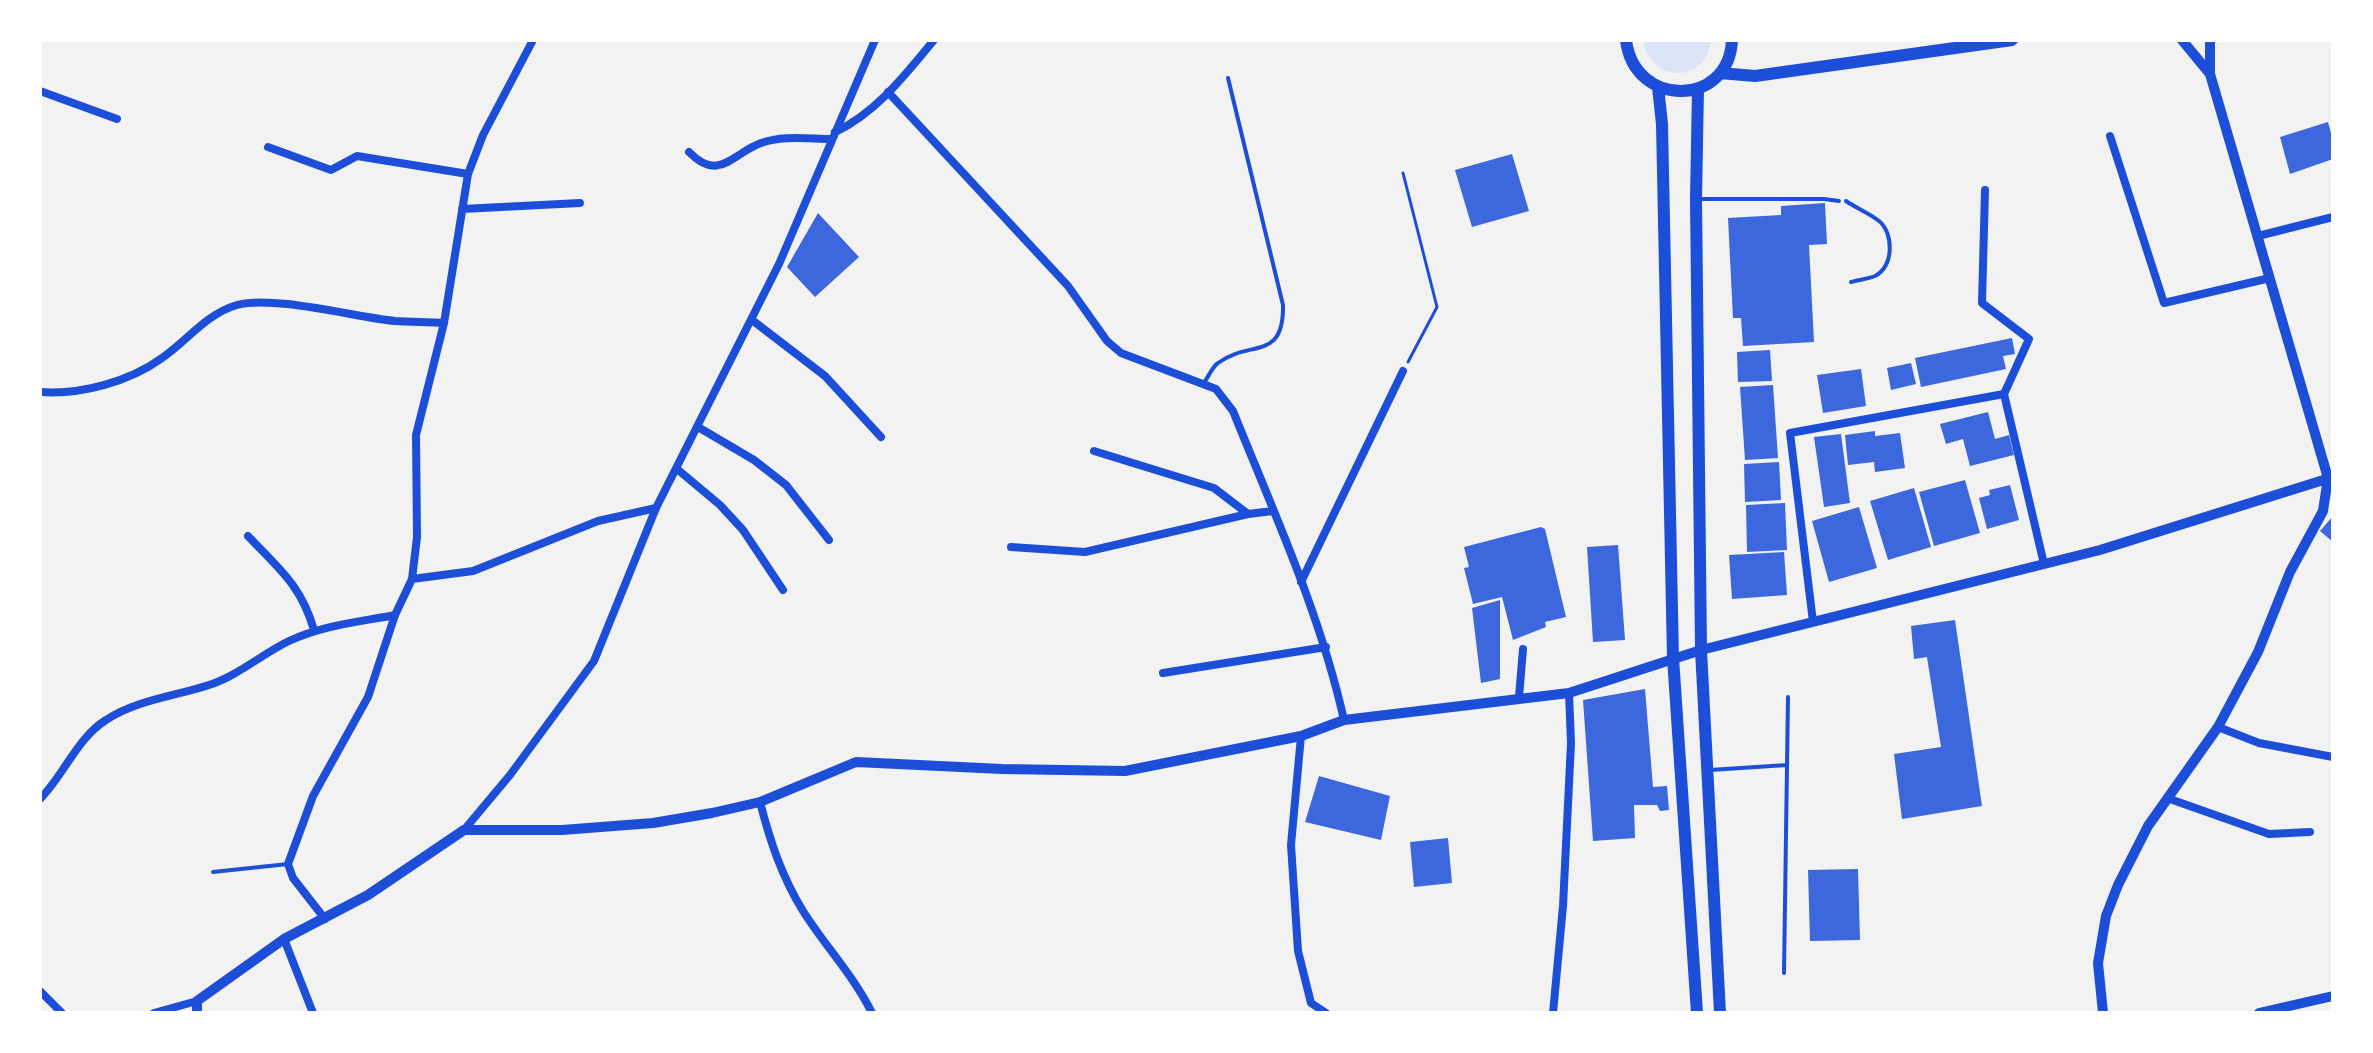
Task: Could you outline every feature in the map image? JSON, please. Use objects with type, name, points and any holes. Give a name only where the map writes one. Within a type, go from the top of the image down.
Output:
[{"type":"main road","points":[[1626,40],[1636,70],[1658,87],[1671,91],[1698,88],[1720,73],[1727,62],[1732,40]]},
{"type":"main road","points":[[1720,73],[1755,76],[2012,40]]},
{"type":"main road","points":[[1658,87],[1662,124],[1673,658],[1697,1013]]},
{"type":"main road","points":[[1698,88],[1696,199],[1701,650],[1720,1013]]},
{"type":"street","points":[[325,919],[293,878],[288,864],[313,796],[368,697],[395,615],[412,579],[417,537],[416,435],[444,323],[468,174],[483,135],[533,40]]},
{"type":"street","points":[[154,1013],[197,1001],[284,939],[368,895],[464,830],[510,775],[594,661],[656,508],[779,264],[875,40]]},
{"type":"street","points":[[689,152],[699,163],[710,166],[730,163],[750,149],[770,141],[833,135],[854,123],[888,92],[934,40]]},
{"type":"street","points":[[2182,40],[2210,74]]},
{"type":"street","points":[[2103,1013],[2098,963],[2106,916],[2118,885],[2167,798],[2218,727],[2258,652],[2290,572],[2323,511],[2330,477],[2210,74],[2210,40]]},
{"type":"street","points":[[40,91],[117,119]]},
{"type":"street","points":[[888,92],[1068,286],[1107,341],[1121,353],[1216,389],[1233,411],[1326,647],[1344,720]]},
{"type":"street","points":[[2110,136],[2164,303],[2270,278]]},
{"type":"street","points":[[268,147],[331,170],[357,156],[468,174]]},
{"type":"street","points":[[1985,190],[1982,303],[2029,339],[2004,394],[2044,564]]},
{"type":"street","points":[[462,209],[580,203]]},
{"type":"street","points":[[2258,236],[2333,217]]},
{"type":"street","points":[[40,392],[83,389],[125,378],[162,359],[210,318],[237,305],[261,303],[395,321],[444,323]]},
{"type":"street","points":[[752,320],[825,376],[881,437]]},
{"type":"street","points":[[1301,582],[1403,371]]},
{"type":"street","points":[[1813,622],[1790,433],[2004,394]]},
{"type":"street","points":[[698,427],[754,460],[786,485],[829,540]]},
{"type":"street","points":[[1094,451],[1214,488],[1248,514]]},
{"type":"street","points":[[677,469],[720,505],[743,530],[783,590]]},
{"type":"street","points":[[464,830],[562,830],[653,823],[760,802],[856,762],[1125,771],[1301,736],[1344,720],[1569,693],[1701,650],[2100,550],[2330,477]]},
{"type":"street","points":[[412,579],[473,571],[598,521],[656,508]]},
{"type":"street","points":[[1011,547],[1085,552],[1273,511]]},
{"type":"street","points":[[248,536],[291,582],[306,604],[314,630]]},
{"type":"street","points":[[40,799],[84,739],[105,720],[132,707],[212,684],[253,664],[286,642],[314,630],[395,615]]},
{"type":"street","points":[[1163,673],[1326,647]]},
{"type":"street","points":[[1519,697],[1523,649]]},
{"type":"street","points":[[1553,1013],[1563,906],[1571,743],[1569,693]]},
{"type":"street","points":[[2218,727],[2259,743],[2333,757]]},
{"type":"street","points":[[1301,736],[1291,845],[1298,951],[1311,1003],[1326,1013]]},
{"type":"street","points":[[2167,798],[2269,834],[2310,832]]},
{"type":"street","points":[[760,802],[777,862],[803,911],[864,996],[872,1013]]},
{"type":"street","points":[[284,939],[313,1013]]},
{"type":"street","points":[[40,991],[62,1013]]},
{"type":"street","points":[[2259,1013],[2332,999]]},
{"type":"street","points":[[197,1001],[197,1013]]},
{"type":"lane","points":[[1203,384],[1217,363],[1267,345],[1278,337],[1284,320],[1283,305],[1228,78]]},
{"type":"lane","points":[[1696,199],[1839,201]]},
{"type":"lane","points":[[1846,201],[1879,221],[1888,235],[1890,246],[1884,268],[1877,275],[1851,282]]},
{"type":"lane","points":[[1784,973],[1788,697]]},
{"type":"lane","points":[[1707,770],[1787,765]]},
{"type":"lane","points":[[213,872],[288,864]]},
{"type":"path","points":[[1403,173],[1437,307],[1403,371]]},
{"type":"shaded area","points":[[1643,40],[1711,40],[1700,65],[1678,73],[1656,65]]},
{"type":"building","points":[[2328,122],[2333,140],[2333,159],[2290,174],[2280,137]]},
{"type":"building","points":[[1512,154],[1529,211],[1472,227],[1455,170]]},
{"type":"building","points":[[1825,203],[1827,244],[1809,245],[1814,342],[1743,346],[1741,318],[1733,318],[1728,218],[1781,215],[1781,206]]},
{"type":"building","points":[[818,213],[859,257],[815,297],[787,267]]},
{"type":"building","points":[[2012,338],[2015,354],[2003,356],[2006,369],[1921,387],[1915,358]]},
{"type":"building","points":[[1770,350],[1772,381],[1738,382],[1737,352]]},
{"type":"building","points":[[1911,363],[1916,384],[1891,390],[1887,368]]},
{"type":"building","points":[[1861,369],[1866,406],[1823,413],[1817,375]]},
{"type":"building","points":[[1773,385],[1778,458],[1745,460],[1740,387]]},
{"type":"building","points":[[1988,412],[1995,439],[2009,435],[2014,455],[1970,466],[1963,439],[1946,444],[1940,424]]},
{"type":"building","points":[[1875,431],[1875,436],[1900,433],[1905,468],[1875,472],[1874,462],[1848,465],[1845,435]]},
{"type":"building","points":[[1841,434],[1850,503],[1824,507],[1814,437]]},
{"type":"building","points":[[1779,462],[1781,500],[1745,502],[1744,464]]},
{"type":"building","points":[[1965,480],[1980,533],[1934,546],[1919,492]]},
{"type":"building","points":[[2010,485],[2019,520],[1987,529],[1979,498],[1990,495],[1989,490]]},
{"type":"building","points":[[1914,488],[1931,547],[1888,560],[1870,501]]},
{"type":"building","points":[[1785,503],[1787,550],[1747,552],[1746,505]]},
{"type":"building","points":[[1859,507],[1877,568],[1829,582],[1812,521]]},
{"type":"building","points":[[2333,516],[2333,542],[2320,531]]},
{"type":"building","points":[[1541,527],[1545,529],[1566,617],[1545,622],[1546,627],[1513,640],[1502,597],[1473,604],[1464,568],[1469,567],[1464,547]]},
{"type":"building","points":[[1618,545],[1625,640],[1593,642],[1587,547]]},
{"type":"building","points":[[1784,552],[1787,595],[1732,599],[1729,555]]},
{"type":"building","points":[[1500,600],[1500,679],[1481,683],[1472,608]]},
{"type":"building","points":[[1955,620],[1982,806],[1902,819],[1894,754],[1941,747],[1927,657],[1914,659],[1911,626]]},
{"type":"building","points":[[1645,689],[1653,787],[1667,786],[1669,810],[1660,811],[1657,805],[1634,805],[1635,838],[1593,841],[1583,700]]},
{"type":"building","points":[[1319,776],[1390,796],[1381,840],[1305,822]]},
{"type":"building","points":[[1448,838],[1452,883],[1414,887],[1410,842]]},
{"type":"building","points":[[1858,869],[1860,940],[1810,941],[1808,870]]}]
